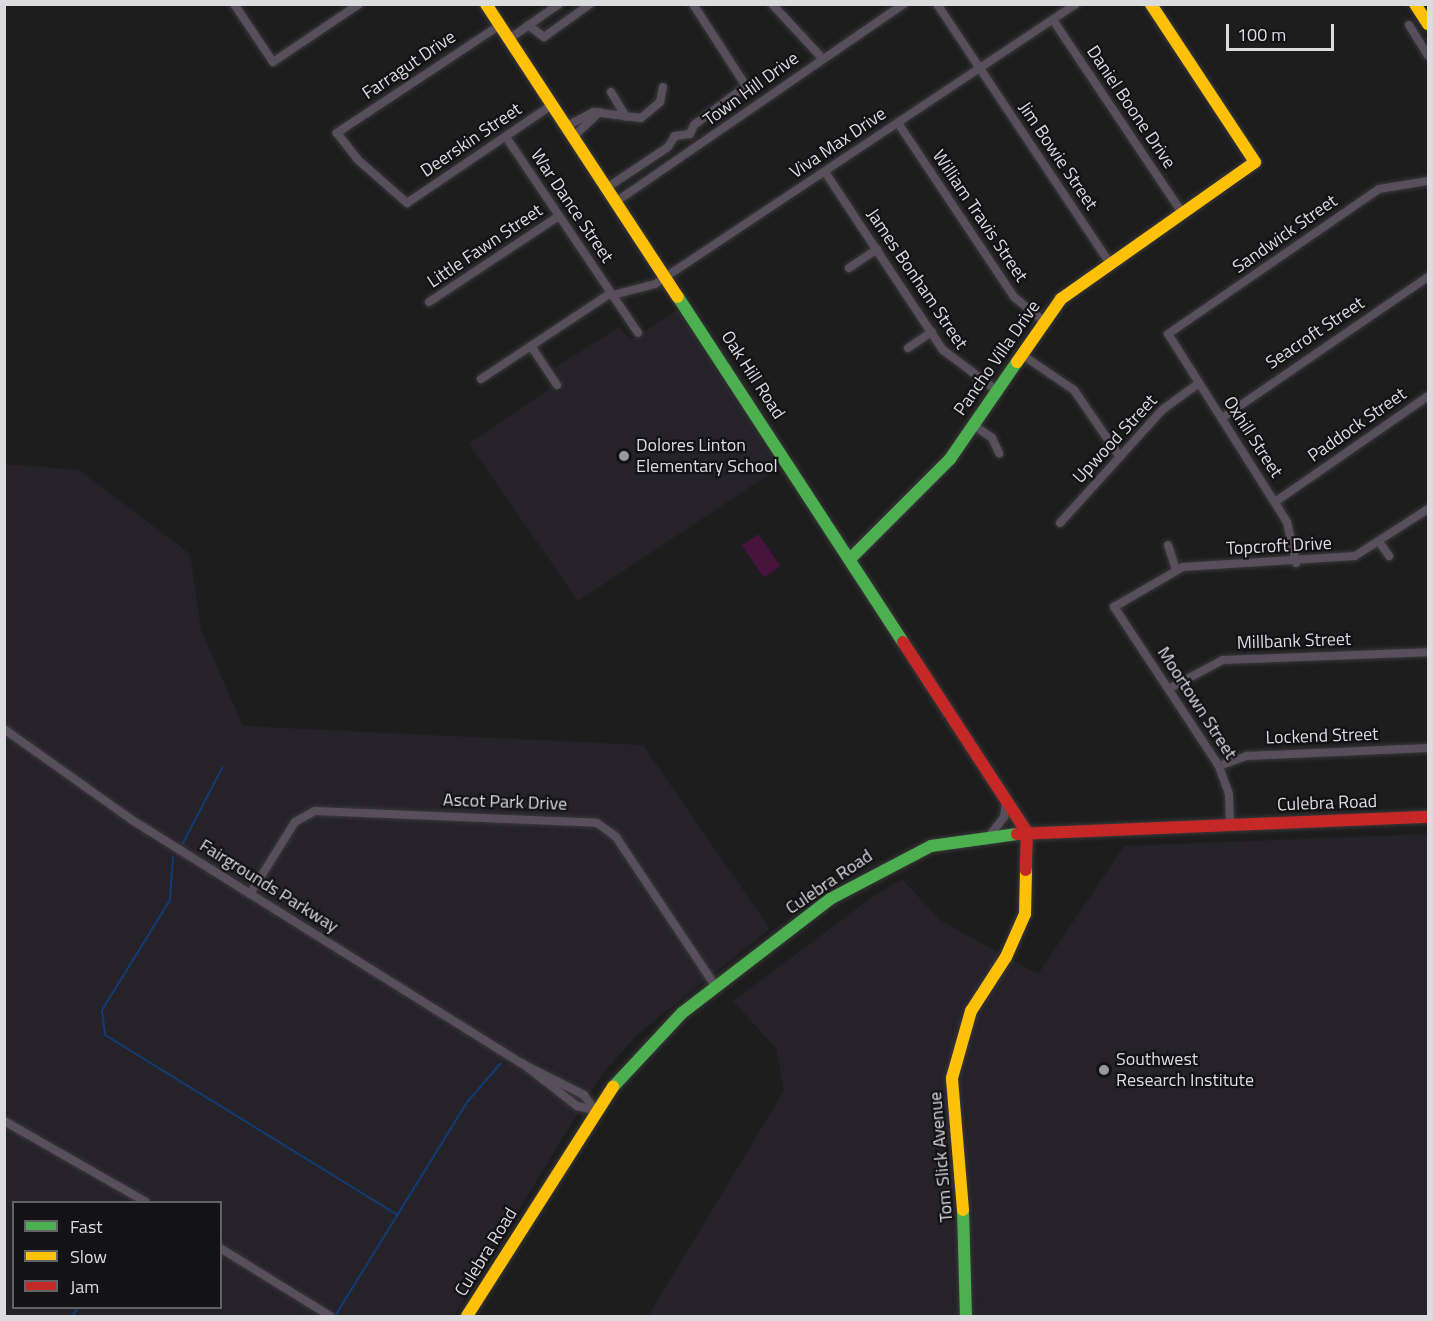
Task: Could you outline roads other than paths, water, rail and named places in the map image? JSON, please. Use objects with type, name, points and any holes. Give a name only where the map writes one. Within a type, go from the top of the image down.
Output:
[{"type":"street","points":[[234,4],[273,62],[359,4]]},
{"type":"street","name":"Oak Hill Road","points":[[486,4],[668,276],[1027,832]]},
{"type":"street","points":[[528,25],[544,37],[590,4]]},
{"type":"street","points":[[608,187],[668,147],[675,136],[690,134],[694,125],[746,86],[693,4]]},
{"type":"street","points":[[772,4],[822,58]]},
{"type":"street","name":"Town Hill Drive","points":[[617,201],[822,58],[904,4]]},
{"type":"street","name":"Jim Bowie Street","points":[[937,4],[1109,262]]},
{"type":"street","name":"Viva Max Drive","points":[[480,379],[612,294],[645,289],[668,276],[1076,4]]},
{"type":"street","name":"Pancho Villa Drive","points":[[851,558],[950,459],[1042,320],[1077,284],[1255,162],[1151,4]]},
{"type":"street","points":[[1415,4],[1428,24]]},
{"type":"street","points":[[509,39],[557,5]]},
{"type":"street","name":"Daniel Boone Drive","points":[[1053,20],[1182,213]]},
{"type":"street","name":"Farragut Drive","points":[[407,203],[357,159],[337,133],[500,25]]},
{"type":"street","points":[[1409,26],[1428,55]]},
{"type":"street","points":[[571,131],[600,112],[641,118],[653,110],[663,87]]},
{"type":"street","points":[[611,92],[626,117]]},
{"type":"street","name":"Deerskin Street","points":[[407,203],[553,104]]},
{"type":"street","name":"William Travis Street","points":[[898,123],[1014,297],[1042,320]]},
{"type":"street","name":"War Dance Street","points":[[506,137],[638,333]]},
{"type":"street","name":"James Bonham Street","points":[[825,172],[952,361],[996,390]]},
{"type":"street","name":"Sandwick Street","points":[[1168,334],[1379,189],[1428,181]]},
{"type":"street","name":"Little Fawn Street","points":[[429,302],[559,216]]},
{"type":"street","points":[[849,268],[877,249]]},
{"type":"street","name":"Seacroft Street","points":[[1222,417],[1428,277]]},
{"type":"street","points":[[908,348],[932,332]]},
{"type":"street","name":"Oxhill Street","points":[[1168,334],[1290,528],[1296,563]]},
{"type":"street","points":[[531,346],[557,385]]},
{"type":"street","points":[[1021,354],[1074,390],[1120,457]]},
{"type":"street","name":"Upwood Street","points":[[1060,523],[1170,402],[1199,383]]},
{"type":"street","name":"Paddock Street","points":[[1275,502],[1428,396]]},
{"type":"street","points":[[973,424],[992,438],[999,453]]},
{"type":"street","name":"Topcroft Drive","points":[[1114,607],[1176,569],[1340,561],[1380,543],[1428,509]]},
{"type":"street","points":[[1380,543],[1389,556]]},
{"type":"street","points":[[1168,545],[1176,569]]},
{"type":"street","name":"Moortown Street","points":[[1114,607],[1219,766],[1229,794],[1230,824]]},
{"type":"street","name":"Millbank Street","points":[[1168,689],[1223,660],[1428,652]]},
{"type":"street","name":"Fairgrounds Parkway","points":[[4,729],[132,820],[521,1063],[577,1106],[595,1110]]},
{"type":"street","name":"Lockend Street","points":[[1219,766],[1247,756],[1428,748]]},
{"type":"street","points":[[990,835],[1004,818],[1006,798]]},
{"type":"street","name":"Ascot Park Drive","points":[[249,894],[295,822],[315,812],[597,823],[616,837],[716,987]]},
{"type":"street","name":"Culebra Road","points":[[467,1317],[595,1110],[666,1025],[865,876],[931,846],[990,835],[1428,817]]},
{"type":"street","name":"Tom Slick Avenue","points":[[966,1317],[968,1267],[952,1078],[971,1011],[1006,957],[1025,914],[1027,832]]},
{"type":"street","points":[[4,1121],[143,1201]]},
{"type":"street","points":[[222,1249],[327,1314]]},
{"type":"waterway","points":[[183,843],[222,768]]},
{"type":"waterway","points":[[173,857],[170,900],[102,1010],[105,1035],[398,1215]]},
{"type":"waterway","points":[[335,1316],[468,1101],[501,1063]]},
{"type":"waterway","points":[[72,1316],[77,1309]]},
{"type":"place","name":"Dolores Linton Elementary School","points":[[624,456]]},
{"type":"place","name":"Southwest Research Institute","points":[[1104,1070]]}]
